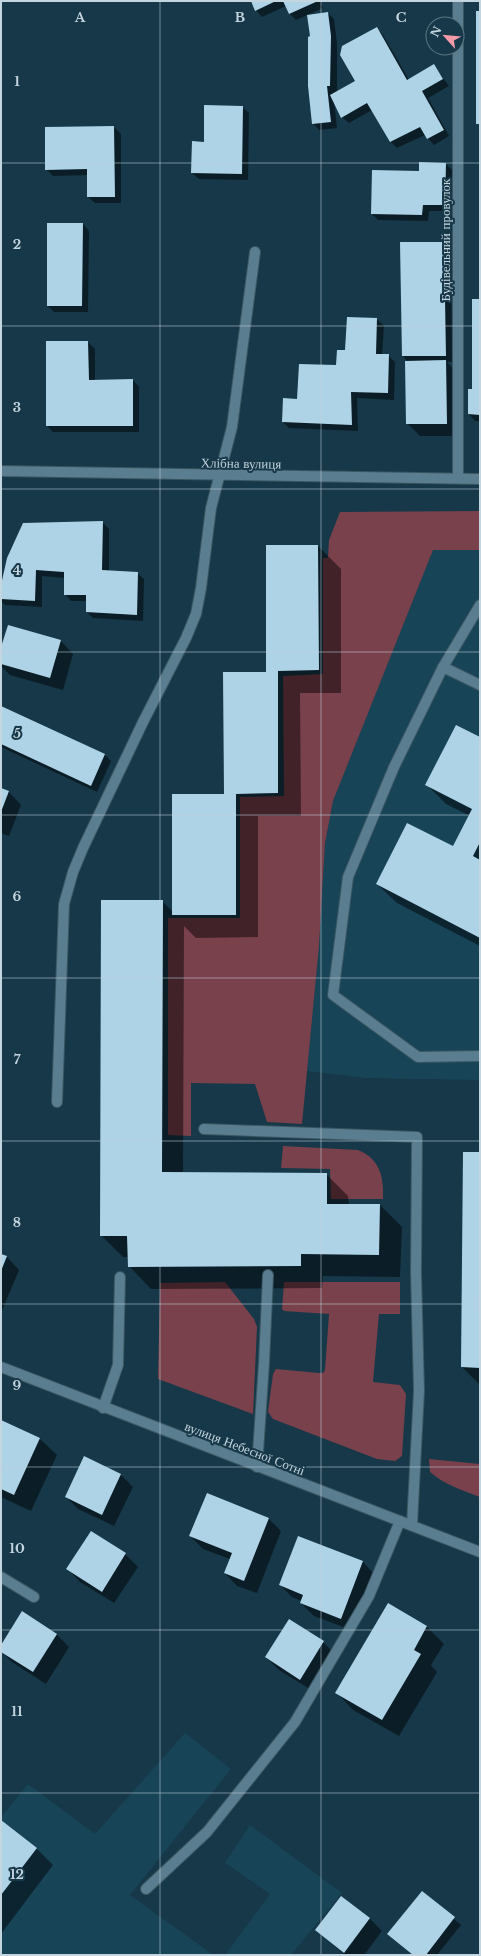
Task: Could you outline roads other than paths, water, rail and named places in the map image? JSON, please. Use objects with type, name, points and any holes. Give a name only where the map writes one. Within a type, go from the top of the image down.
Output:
[{"type":"street","name":"Будівельний провулок","points":[[458,1],[458,478]]},
{"type":"street","points":[[57,1102],[62,920],[69,886],[83,848],[143,722],[186,638],[196,614],[201,588],[211,508],[232,427],[255,252]]},
{"type":"street","name":"Хлібна вулиця","points":[[1,471],[220,476],[480,479]]},
{"type":"street","points":[[480,605],[443,668],[394,767],[348,877],[332,995],[418,1057],[480,1056]]},
{"type":"street","points":[[443,668],[480,685]]},
{"type":"street","points":[[204,1129],[417,1137],[416,1273],[419,1391],[412,1525]]},
{"type":"street","points":[[257,1467],[268,1275]]},
{"type":"street","points":[[103,1408],[118,1365],[120,1277]]},
{"type":"street","name":"вулиця Небесної Сотні","points":[[1,1367],[103,1408],[480,1552]]},
{"type":"street","points":[[146,1889],[207,1832],[295,1722],[369,1596],[400,1521]]},
{"type":"street","points":[[1,1577],[34,1597]]}]
